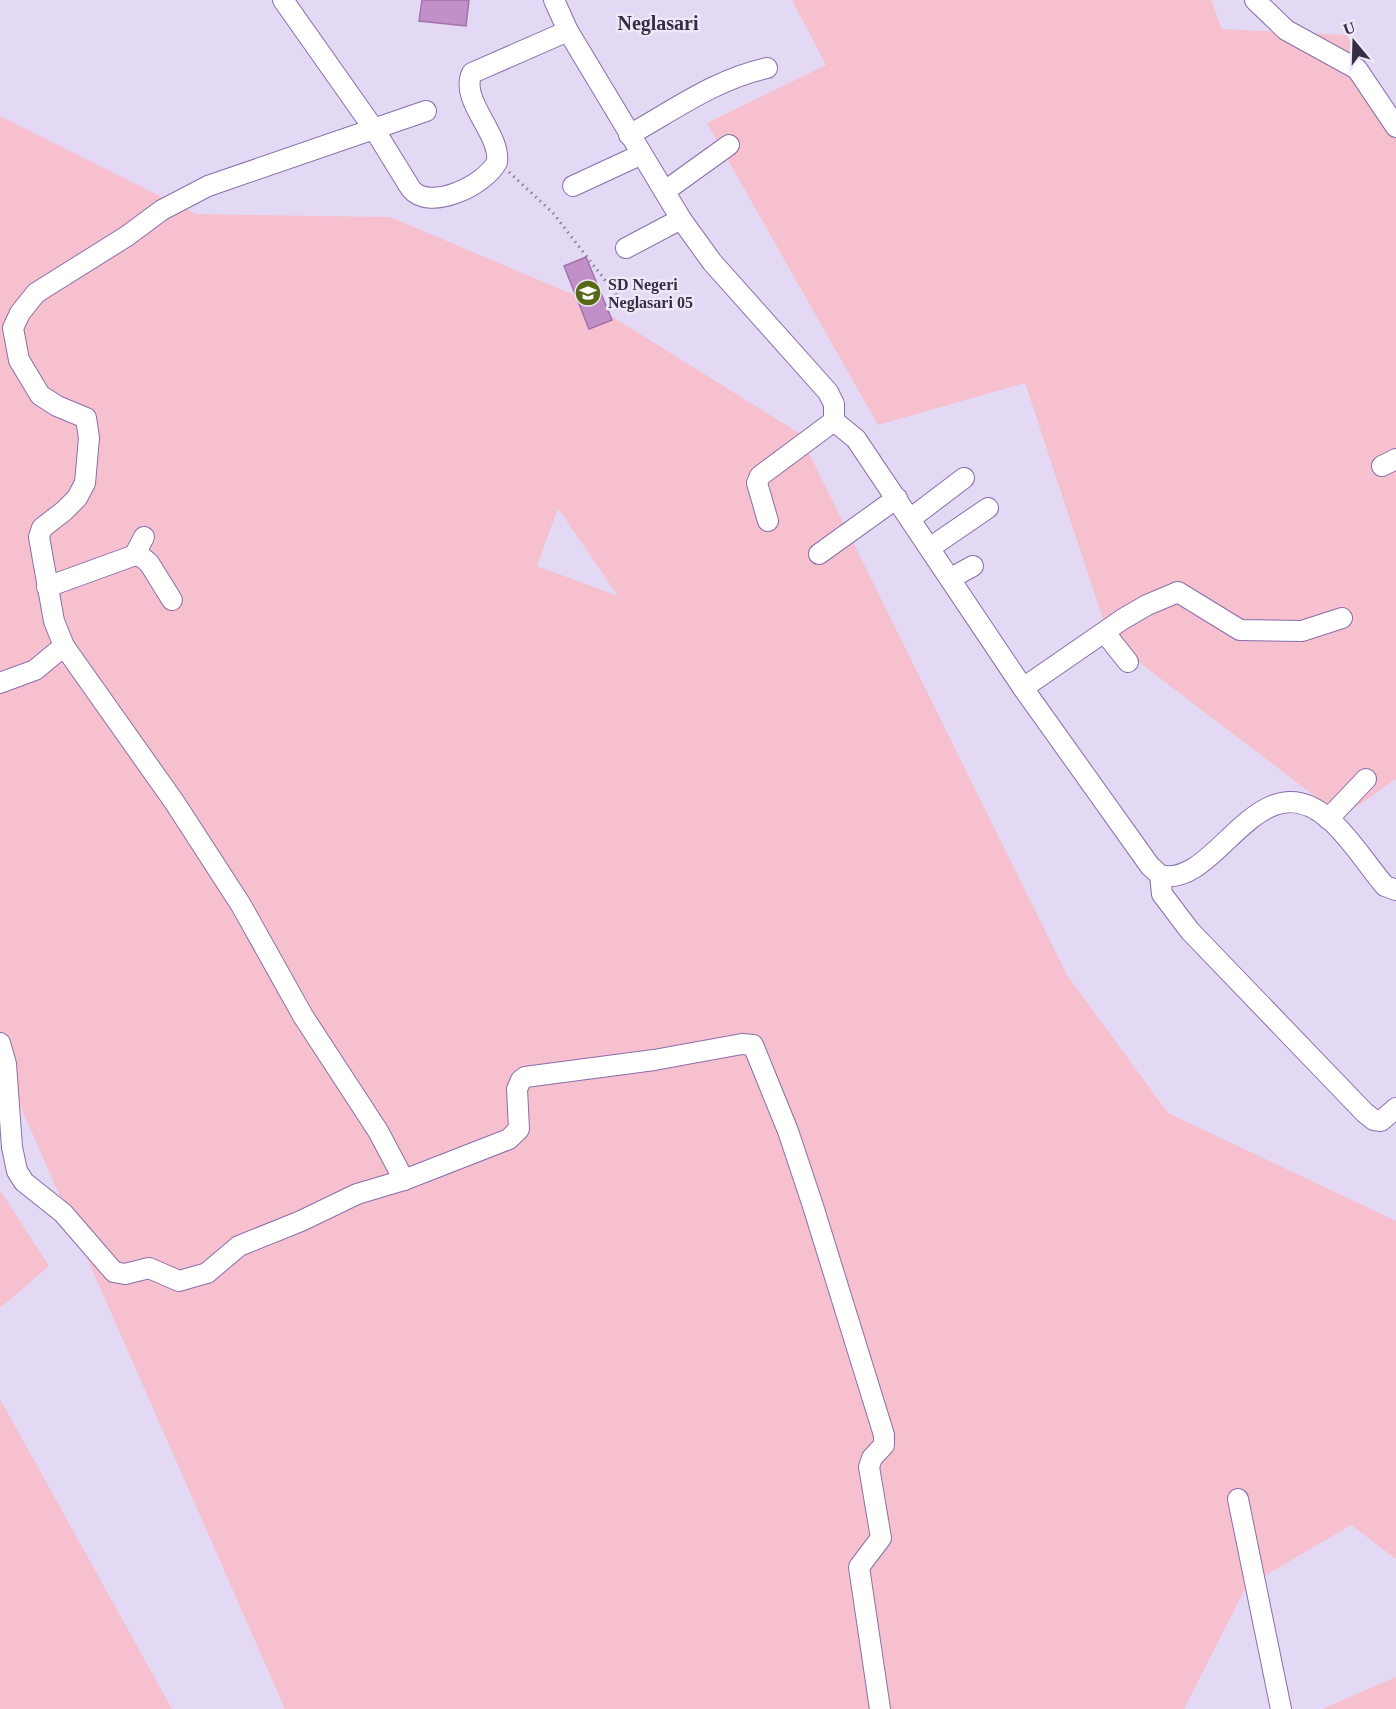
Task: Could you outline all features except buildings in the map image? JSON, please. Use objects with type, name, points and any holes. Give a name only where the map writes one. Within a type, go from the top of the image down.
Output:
[{"type":"street","points":[[283,0],[374,129],[411,189],[417,196],[428,200],[466,188],[489,172],[497,162],[497,151],[471,92],[472,73],[568,31]]},
{"type":"street","points":[[554,0],[568,31],[640,155],[681,219],[712,262],[828,392],[834,404],[834,421]]},
{"type":"street","points":[[1255,0],[1286,30],[1357,69],[1396,127]]},
{"type":"street","points":[[629,135],[719,84],[740,74],[767,68]]},
{"type":"street","points":[[404,1180],[378,1131],[303,1016],[241,905],[175,804],[64,646],[54,621],[39,537],[42,528],[77,498],[85,483],[88,424],[81,414],[57,406],[40,395],[26,375],[14,339],[13,328],[20,313],[36,293],[127,236],[162,210],[199,191],[426,111]]},
{"type":"street","points":[[665,191],[729,145]]},
{"type":"street","points":[[573,186],[640,155]]},
{"type":"street","points":[[626,248],[681,219]]},
{"type":"street","points":[[834,421],[856,439],[931,547],[1023,688],[1139,853],[1160,875],[1168,877],[1186,870],[1264,810],[1280,802],[1301,804],[1328,819],[1385,886],[1396,890]]},
{"type":"street","points":[[768,521],[757,483],[760,476],[834,421]]},
{"type":"street","points":[[910,519],[964,478]]},
{"type":"street","points":[[819,554],[897,498]]},
{"type":"street","points":[[931,547],[988,508]]},
{"type":"street","points":[[134,556],[144,537]]},
{"type":"street","points":[[47,587],[138,554],[144,557],[172,600]]},
{"type":"street","points":[[951,578],[973,566]]},
{"type":"street","points":[[1023,688],[1073,651],[1105,633],[1147,604],[1178,592],[1240,630],[1302,631],[1342,618]]},
{"type":"street","points":[[1105,633],[1128,662]]},
{"type":"street","points":[[0,682],[34,670],[64,646]]},
{"type":"street","points":[[1328,819],[1366,779]]},
{"type":"street","points":[[1160,875],[1162,894],[1183,923],[1365,1113],[1374,1120],[1381,1121],[1396,1108]]},
{"type":"street","points":[[0,1043],[7,1072],[12,1147],[17,1171],[24,1182],[63,1214],[114,1272],[119,1274],[149,1268],[179,1281],[204,1275],[239,1246],[301,1221],[357,1194],[404,1180],[500,1144],[515,1135],[520,1122],[518,1084],[525,1077],[654,1060],[748,1043],[756,1049],[813,1206],[884,1435],[884,1445],[872,1458],[869,1467],[880,1538],[859,1566],[880,1709]]},
{"type":"street","points":[[1238,1499],[1281,1709]]},
{"type":"path","points":[[497,162],[553,213],[622,302]]},
{"type":"shaded area","points":[[792,0],[1211,0],[1222,29],[1346,35],[1396,114],[1396,779],[1342,817],[1110,640],[1025,383],[878,425],[707,123],[826,65]]},
{"type":"shaded area","points":[[0,116],[196,214],[390,217],[584,299],[799,433],[1067,975],[1168,1113],[1396,1221],[1396,1559],[1351,1525],[1246,1587],[1184,1709],[285,1709],[15,1094],[0,1072]],"holes":[[[558,508],[618,596],[537,566]]]},
{"type":"shaded area","points":[[0,1190],[49,1266],[0,1308]]},
{"type":"shaded area","points":[[0,1399],[172,1709],[0,1709]]},
{"type":"shaded area","points":[[1396,1677],[1396,1709],[1322,1709]]},
{"type":"place","name":"SD Negeri Neglasari 05","points":[[588,293]]},
{"type":"district","name":"Neglasari","points":[[658,23]]}]
